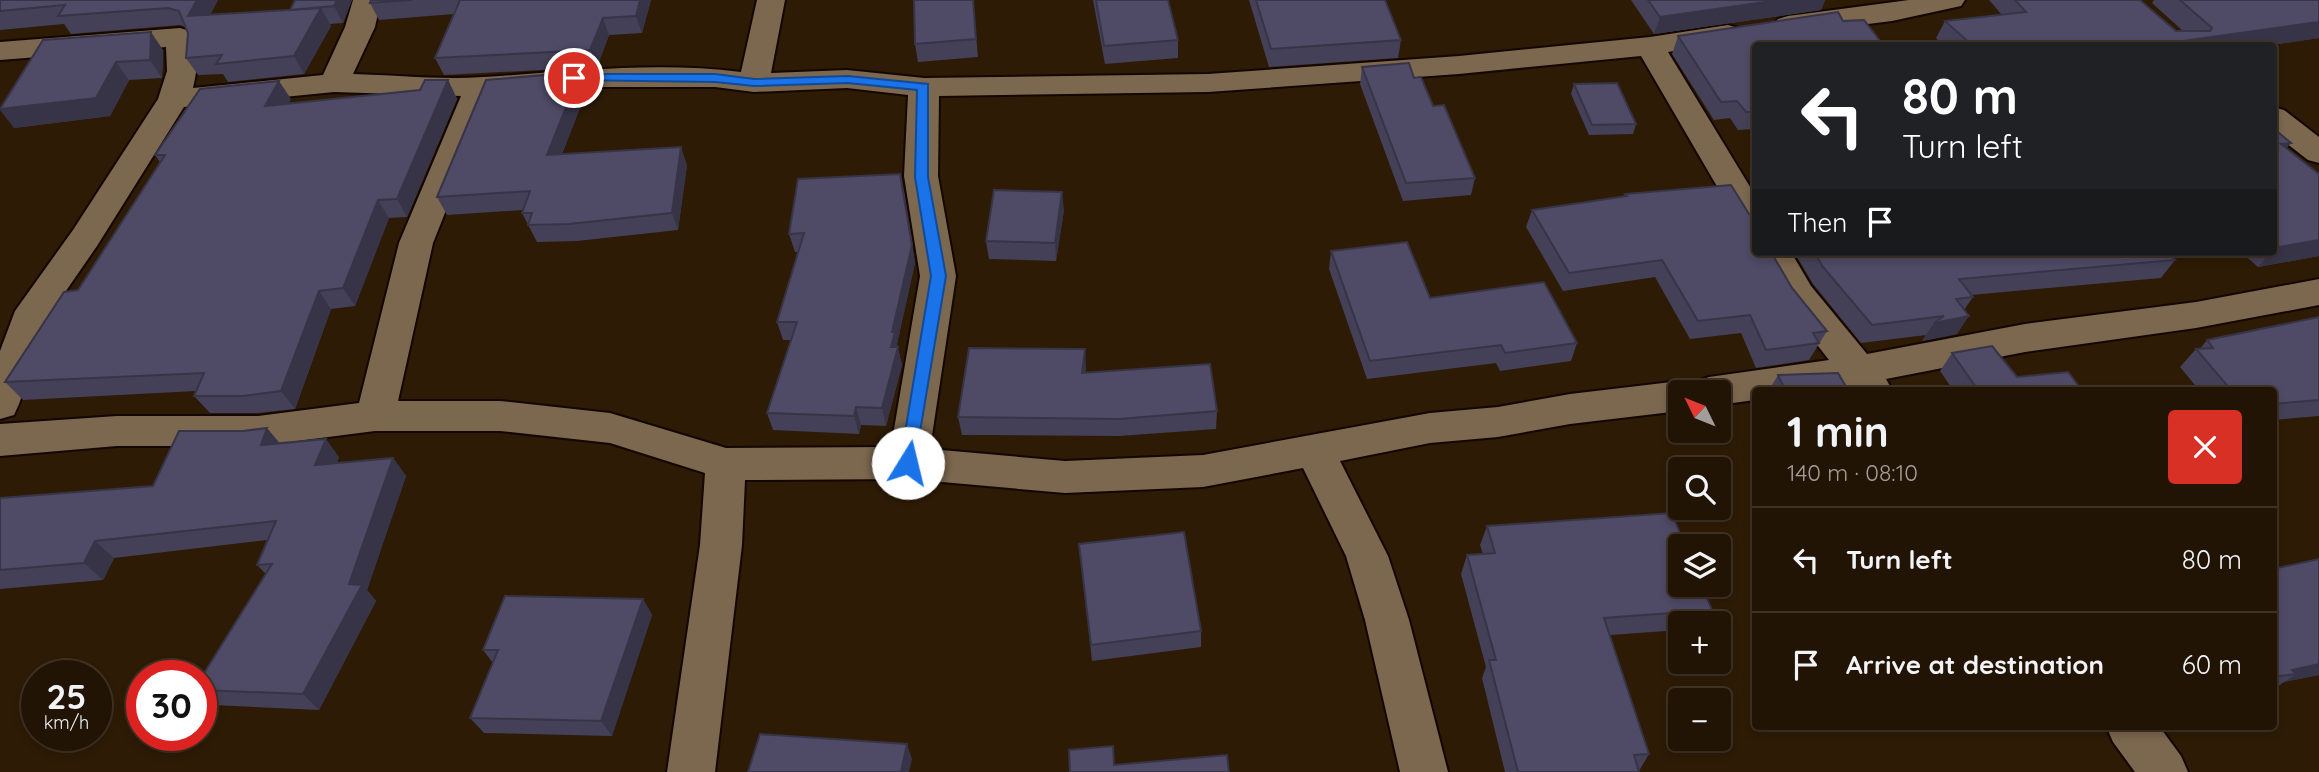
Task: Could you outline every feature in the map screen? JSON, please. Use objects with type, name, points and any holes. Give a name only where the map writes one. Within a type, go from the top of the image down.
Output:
[{"type":"street","points":[[334,83],[360,27],[367,0]]},
{"type":"street","points":[[754,82],[771,0]]},
{"type":"street","points":[[174,99],[334,83],[480,87],[574,78],[715,78],[754,82],[848,79],[924,87],[1208,83],[1459,65],[1650,46],[1832,18],[1892,12],[1951,0]]},
{"type":"street","points":[[0,51],[180,37],[182,71],[174,99],[85,239],[17,314],[0,404]]},
{"type":"street","points":[[1650,46],[1752,218]]},
{"type":"street","points":[[375,416],[416,243],[480,87]]},
{"type":"street","points":[[908,463],[938,276],[921,177],[924,87]]},
{"type":"street","points":[[2277,120],[2319,153]]},
{"type":"street","points":[[1775,256],[1798,295],[1866,380]]},
{"type":"street","points":[[1774,387],[1866,380],[2025,338],[2196,315],[2319,292]]},
{"type":"street","points":[[1731,390],[1752,389]]},
{"type":"street","points":[[0,440],[117,431],[258,431],[375,416],[500,416],[610,428],[726,464],[908,463],[1065,477],[1203,471],[1430,428],[1498,422],[1570,409],[1668,397]]},
{"type":"street","points":[[1315,450],[1367,556],[1387,620],[1424,772]]},
{"type":"street","points":[[691,772],[721,545],[726,464]]},
{"type":"street","points":[[2133,730],[2164,772]]},
{"type":"building","points":[[0,0],[197,0],[188,16],[321,8],[294,56],[216,64],[222,55],[186,58],[188,33],[179,11],[168,8],[58,16],[65,5],[0,11]]},
{"type":"building","points":[[295,0],[337,0],[334,6],[290,10]]},
{"type":"building","points":[[371,0],[412,0],[370,3]]},
{"type":"building","points":[[460,0],[640,0],[636,16],[603,18],[590,50],[435,58]]},
{"type":"building","points":[[914,0],[973,0],[976,39],[915,44]]},
{"type":"building","points":[[1096,0],[1168,0],[1178,40],[1104,46]]},
{"type":"building","points":[[1256,0],[1385,0],[1401,40],[1271,49]]},
{"type":"building","points":[[1648,0],[1779,0],[1660,17]]},
{"type":"building","points":[[2015,0],[2140,0],[2176,31],[2210,31],[2212,28],[2180,0],[2319,0],[2319,22],[2176,42],[1969,42],[1945,21],[2026,12]]},
{"type":"building","points":[[1838,12],[1843,21],[1864,20],[1881,42],[1752,42],[1752,112],[1746,112],[1737,101],[1721,102],[1678,36]]},
{"type":"building","points":[[151,32],[150,60],[116,62],[96,98],[0,109],[43,40]]},
{"type":"building","points":[[1409,63],[1414,78],[1421,77],[1433,106],[1444,105],[1475,178],[1406,183],[1362,67]]},
{"type":"building","points":[[580,72],[547,155],[681,147],[672,213],[569,224],[528,225],[532,213],[522,213],[530,191],[437,197],[486,80]]},
{"type":"building","points":[[425,80],[448,80],[397,199],[378,200],[343,288],[319,291],[281,391],[243,396],[194,396],[204,373],[5,382],[64,292],[78,290],[165,155],[155,155],[200,89],[279,81],[265,106],[420,90]]},
{"type":"building","points":[[1617,83],[1636,124],[1592,125],[1574,84]]},
{"type":"building","points":[[2277,131],[2291,143],[2281,144],[2319,174],[2319,240],[2277,247]]},
{"type":"building","points":[[900,174],[912,245],[892,332],[895,332],[891,347],[898,347],[882,408],[856,407],[854,416],[767,413],[797,322],[777,322],[804,233],[789,234],[798,179]]},
{"type":"building","points":[[1731,185],[1752,216],[1752,256],[1773,256],[1792,288],[1827,331],[1813,333],[1819,343],[1766,350],[1750,315],[1698,321],[1662,260],[1569,273],[1532,210],[1627,196],[1625,194]]},
{"type":"building","points":[[994,190],[1062,192],[1055,243],[986,241]]},
{"type":"building","points":[[1407,242],[1430,298],[1544,282],[1577,343],[1505,353],[1501,345],[1370,361],[1331,251]]},
{"type":"building","points":[[1816,256],[2172,256],[2175,260],[1959,279],[1973,297],[1956,299],[1969,316],[1934,323],[1944,316],[1872,325]]},
{"type":"building","points":[[2319,317],[2319,400],[2277,404],[2277,387],[2228,387],[2196,349],[2213,348],[2207,340]]},
{"type":"building","points":[[1992,346],[2017,377],[2068,372],[2080,387],[1976,387],[1952,353]]},
{"type":"building","points":[[969,348],[1085,349],[1082,373],[1210,364],[1217,411],[1119,419],[958,417]]},
{"type":"building","points":[[1838,373],[1846,387],[1784,387],[1778,375]]},
{"type":"building","points":[[267,428],[261,445],[326,439],[315,465],[393,458],[349,584],[362,585],[303,694],[217,691],[217,660],[212,660],[272,564],[257,565],[276,521],[95,541],[84,563],[0,570],[0,498],[153,486],[179,431],[243,431]]},
{"type":"building","points":[[1668,513],[1668,520],[1675,520],[1680,534],[1668,534],[1668,597],[1706,597],[1712,610],[1668,611],[1668,613],[1604,618],[1649,754],[1634,755],[1639,772],[1518,772],[1489,660],[1496,660],[1467,555],[1495,553],[1487,526]]},
{"type":"building","points":[[1184,532],[1201,631],[1091,645],[1079,544]]},
{"type":"building","points":[[2319,559],[2319,664],[2292,670],[2296,674],[2277,676],[2277,567]]},
{"type":"building","points":[[505,596],[643,599],[601,721],[470,718],[498,650],[483,650]]},
{"type":"building","points":[[760,734],[907,744],[901,772],[748,772]]},
{"type":"building","points":[[1113,746],[1114,765],[1227,755],[1229,772],[1070,772],[1069,750]]},
{"type":"route","points":[[574,78],[715,78],[754,82],[848,79],[924,87],[921,177],[938,276],[908,463]]}]
